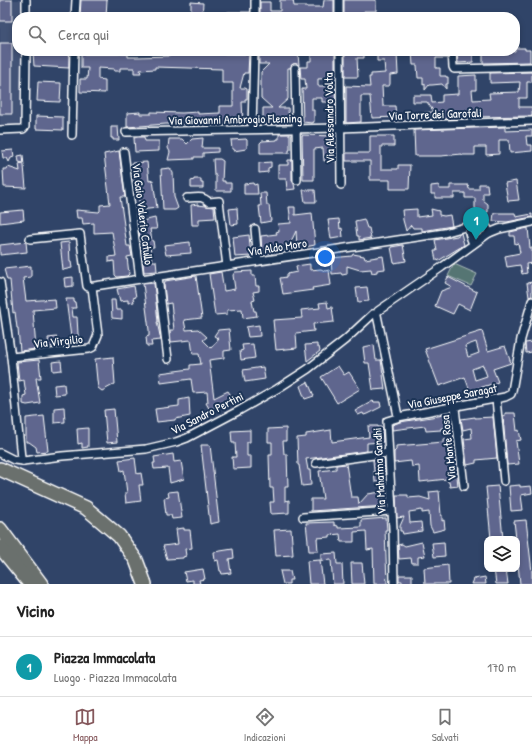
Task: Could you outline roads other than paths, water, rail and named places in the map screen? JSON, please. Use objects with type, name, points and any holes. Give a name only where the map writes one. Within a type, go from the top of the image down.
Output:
[{"type":"highway","points":[[0,469],[86,508],[119,536],[136,560],[145,584]]},
{"type":"highway","points":[[0,529],[42,584]]},
{"type":"highway","points":[[0,547],[27,581]]},
{"type":"street","points":[[26,0],[26,12]]},
{"type":"street","points":[[75,12],[76,0]]},
{"type":"street","points":[[254,12],[255,0]]},
{"type":"street","points":[[339,0],[339,12]]},
{"type":"street","points":[[0,130],[25,127],[26,56]]},
{"type":"street","points":[[72,136],[74,56]]},
{"type":"street","points":[[252,129],[254,56]]},
{"type":"street","name":"Via Alessandro Volta","points":[[340,56],[341,185]]},
{"type":"street","points":[[452,56],[453,68],[455,69],[532,66]]},
{"type":"street","points":[[295,68],[297,180]]},
{"type":"street","name":"Via Torre dei Garofali","points":[[340,128],[532,121]]},
{"type":"street","name":"Via Giovanni Ambrogio Fleming","points":[[128,132],[340,128]]},
{"type":"street","name":"Via Gaio Valerio Catullo","points":[[124,152],[140,279]]},
{"type":"street","points":[[187,198],[201,197],[209,202],[219,201],[227,266]]},
{"type":"street","points":[[486,225],[489,233],[506,227],[532,222]]},
{"type":"street","name":"Via Aldo Moro","points":[[92,287],[444,233],[478,223],[506,227]]},
{"type":"street","points":[[468,227],[469,233],[474,242]]},
{"type":"street","points":[[255,229],[258,261]]},
{"type":"street","name":"Via Sandro Pertini","points":[[23,461],[146,449],[164,446],[187,438],[258,399],[308,369],[376,315],[474,242],[489,233]]},
{"type":"street","points":[[30,239],[80,234],[87,287],[92,287]]},
{"type":"street","points":[[158,276],[168,359]]},
{"type":"street","points":[[0,282],[11,357],[21,458],[23,461],[14,460],[0,453]]},
{"type":"street","name":"Via Virgilio","points":[[11,357],[89,349],[93,347],[98,335],[92,287]]},
{"type":"street","name":"Via Giuseppe Saragat","points":[[398,418],[455,408],[508,395],[512,391],[521,339],[532,301]]},
{"type":"street","name":"Via Mahatma Gandhi","points":[[376,315],[398,418],[387,421],[394,584]]},
{"type":"street","points":[[496,399],[504,481]]},
{"type":"street","name":"Via Monte Rosa","points":[[455,408],[464,486]]},
{"type":"street","points":[[316,462],[388,453]]},
{"type":"street","points":[[302,517],[392,511]]},
{"type":"place","name":"Piazza Immacolata","points":[[476,240]]}]
